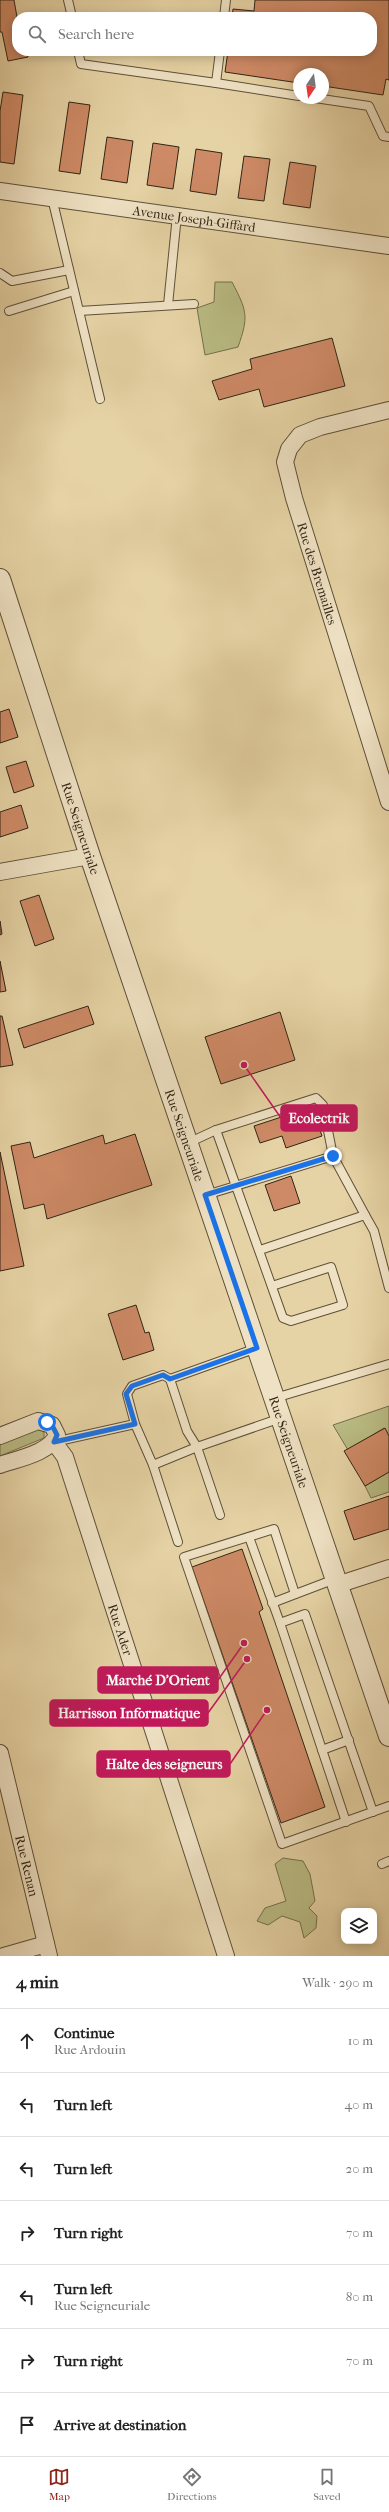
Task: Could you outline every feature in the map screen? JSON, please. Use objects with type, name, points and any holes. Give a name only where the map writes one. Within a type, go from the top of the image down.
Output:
[{"type":"street","name":"Avenue Joseph-Giffard","points":[[0,191],[389,246]]},
{"type":"street","name":"Rue des Bremailles","points":[[389,410],[320,427],[300,435],[289,449],[285,462],[294,498],[389,802]]},
{"type":"street","name":"Rue Seigneuriale","points":[[0,579],[90,856],[389,1736]]},
{"type":"street","points":[[0,872],[90,856]]},
{"type":"street","points":[[0,1436],[38,1421],[47,1422],[52,1425],[57,1435],[54,1442],[0,1465]]},
{"type":"street","name":"Rue Ader","points":[[54,1442],[65,1457],[226,1956]]},
{"type":"street","points":[[336,1582],[389,1568]]},
{"type":"street","name":"Rue Renan","points":[[0,1753],[48,1950]]},
{"type":"street","points":[[4,1956],[48,1950]]},
{"type":"lane","points":[[68,0],[71,12]]},
{"type":"lane","points":[[225,12],[226,0]]},
{"type":"lane","points":[[79,56],[80,64],[293,95]]},
{"type":"lane","points":[[216,84],[219,56]]},
{"type":"lane","points":[[329,100],[369,106],[383,136],[389,137]]},
{"type":"lane","points":[[52,198],[100,399]]},
{"type":"lane","points":[[168,305],[178,215]]},
{"type":"lane","points":[[0,273],[12,281],[69,270]]},
{"type":"lane","points":[[9,311],[74,291]]},
{"type":"lane","points":[[79,311],[194,304]]},
{"type":"lane","points":[[188,1143],[216,1130],[316,1098],[323,1105],[333,1156],[374,1231],[389,1288]]},
{"type":"lane","points":[[216,1130],[283,1318],[291,1321],[344,1305],[330,1267],[272,1286]]},
{"type":"lane","points":[[205,1195],[333,1156]]},
{"type":"lane","points":[[260,1250],[364,1215]]},
{"type":"lane","points":[[170,1379],[257,1348]]},
{"type":"lane","points":[[274,1398],[389,1364]]},
{"type":"lane","points":[[178,1542],[153,1465],[135,1424],[126,1394],[132,1386],[163,1375],[170,1379],[187,1431],[197,1446],[220,1515]]},
{"type":"lane","points":[[153,1465],[197,1446],[281,1418]]},
{"type":"lane","points":[[54,1442],[135,1424]]},
{"type":"lane","points":[[295,1594],[274,1529],[184,1557],[282,1844],[389,1806]]},
{"type":"lane","points":[[249,1537],[280,1623],[346,1822]]},
{"type":"lane","points":[[272,1603],[295,1594],[336,1582]]},
{"type":"lane","points":[[280,1623],[305,1614],[373,1812]]},
{"type":"lane","points":[[322,1750],[348,1740]]},
{"type":"green space","points":[[215,282],[232,282],[241,300],[245,314],[244,328],[238,347],[205,355],[197,308],[214,302]]},
{"type":"green space","points":[[389,1406],[389,1436],[384,1428],[348,1450],[333,1425]]},
{"type":"green space","points":[[38,1428],[44,1432],[44,1438],[0,1456],[0,1443]]},
{"type":"green space","points":[[389,1472],[389,1492],[371,1498],[365,1486]]},
{"type":"green space","points":[[283,1858],[303,1861],[310,1874],[315,1901],[309,1908],[317,1916],[316,1928],[304,1938],[300,1922],[282,1916],[268,1925],[257,1921],[265,1908],[286,1901],[275,1864]]},
{"type":"building","points":[[0,0],[14,0],[16,12],[12,12],[12,56],[28,57],[8,61],[2,32],[0,32]]},
{"type":"building","points":[[255,0],[389,0],[389,80],[386,79],[383,95],[329,87],[329,68],[293,68],[293,82],[225,72],[227,56],[377,56],[377,12],[233,12],[233,9],[254,11]]},
{"type":"building","points":[[3,92],[23,95],[14,164],[0,162],[0,111]]},
{"type":"building","points":[[69,102],[90,105],[80,174],[59,171]]},
{"type":"building","points":[[107,137],[133,141],[127,183],[101,179]]},
{"type":"building","points":[[153,143],[179,147],[173,189],[147,185]]},
{"type":"building","points":[[196,149],[222,153],[216,195],[190,191]]},
{"type":"building","points":[[244,156],[270,159],[264,201],[238,198]]},
{"type":"building","points":[[290,162],[316,166],[310,208],[283,204]]},
{"type":"building","points":[[332,338],[345,386],[264,407],[259,389],[219,400],[212,381],[252,369],[250,359]]},
{"type":"building","points":[[9,709],[18,737],[0,743],[0,712]]},
{"type":"building","points":[[26,761],[34,786],[14,793],[6,767]]},
{"type":"building","points":[[21,805],[28,828],[0,837],[0,812]]},
{"type":"building","points":[[39,895],[54,939],[35,946],[20,901]]},
{"type":"building","points":[[0,921],[2,934],[0,935]]},
{"type":"building","points":[[0,961],[6,991],[0,992]]},
{"type":"building","points":[[88,1006],[94,1024],[24,1048],[18,1029]]},
{"type":"building","points":[[280,1012],[295,1060],[221,1084],[205,1037]]},
{"type":"building","points":[[0,1016],[2,1016],[13,1065],[0,1067]]},
{"type":"building","points":[[312,1107],[322,1136],[286,1148],[282,1136],[260,1143],[254,1126]]},
{"type":"building","points":[[135,1134],[152,1185],[47,1219],[44,1204],[24,1209],[11,1146],[30,1142],[34,1158],[103,1135],[105,1144]]},
{"type":"building","points":[[0,1152],[24,1266],[0,1271]]},
{"type":"building","points":[[291,1176],[300,1203],[274,1211],[265,1185]]},
{"type":"building","points":[[136,1305],[145,1333],[149,1332],[154,1350],[123,1360],[108,1314]]},
{"type":"building","points":[[385,1428],[389,1436],[389,1472],[365,1486],[344,1451]]},
{"type":"building","points":[[389,1496],[389,1529],[354,1540],[344,1511]]},
{"type":"building","points":[[242,1549],[263,1609],[259,1612],[325,1807],[281,1823],[192,1567]]},
{"type":"place","name":"Ecolectrik","points":[[244,1065]]},
{"type":"place","name":"Marché D'Orient","points":[[244,1643]]},
{"type":"place","name":"Harrisson Informatique","points":[[247,1659]]},
{"type":"place","name":"Halte des seigneurs","points":[[267,1710]]},
{"type":"route","points":[[47,1422],[55,1429],[57,1435],[54,1442],[135,1424],[126,1394],[132,1386],[163,1375],[170,1379],[257,1348],[205,1195],[333,1156]]}]
